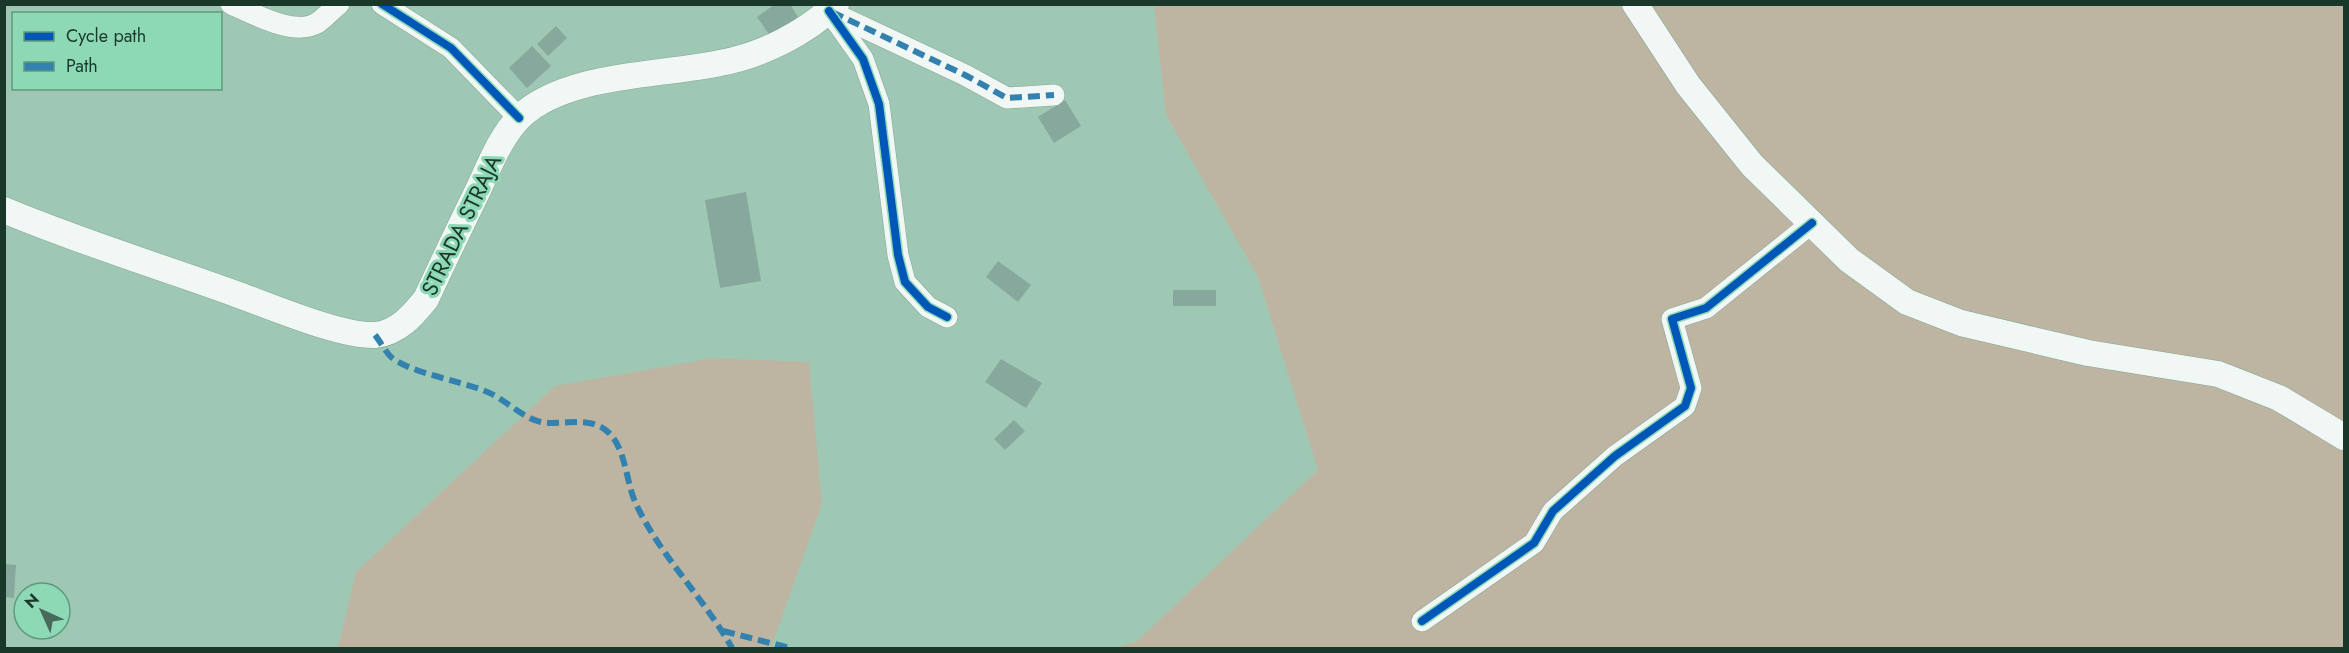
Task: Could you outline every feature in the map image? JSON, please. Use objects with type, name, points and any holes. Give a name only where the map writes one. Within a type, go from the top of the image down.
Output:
[{"type":"main road","points":[[1635,4],[1688,85],[1752,165],[1849,260],[1907,302],[1961,323],[2088,353],[2218,374],[2279,398],[2344,437]]},
{"type":"main road","name":"STRADA STRAJA","points":[[4,210],[62,234],[309,320],[375,335],[399,326],[426,298],[501,142],[519,118],[542,102],[595,83],[722,63],[752,54],[785,41],[833,8]]},
{"type":"street","points":[[231,4],[293,27],[316,24],[339,4]]},
{"type":"street","points":[[382,4],[451,48],[519,118]]},
{"type":"street","points":[[833,8],[956,70],[1007,99],[1054,95]]},
{"type":"street","points":[[833,8],[863,59],[876,95],[884,133],[898,255],[905,282],[922,302],[947,317]]},
{"type":"street","points":[[1422,621],[1534,543],[1553,512],[1615,456],[1685,406],[1690,388],[1672,319],[1706,308],[1812,223]]},
{"type":"shaded area","points":[[1154,5],[2344,5],[2344,648],[1115,648],[1137,641],[1318,470],[1258,277],[1166,115]]},
{"type":"shaded area","points":[[713,358],[809,362],[822,504],[771,648],[338,648],[356,572],[555,386]]},
{"type":"building","points":[[775,4],[790,4],[799,19],[771,37],[757,17]]},
{"type":"building","points":[[556,26],[567,38],[548,56],[537,44]]},
{"type":"building","points":[[532,46],[551,66],[527,88],[509,68]]},
{"type":"building","points":[[1065,100],[1081,126],[1054,143],[1038,117]]},
{"type":"building","points":[[746,192],[761,281],[720,288],[705,200]]},
{"type":"building","points":[[998,261],[1031,285],[1018,302],[986,277]]},
{"type":"building","points":[[1173,290],[1216,290],[1216,306],[1173,306]]},
{"type":"building","points":[[1001,359],[1042,383],[1026,408],[985,382]]},
{"type":"building","points":[[1014,420],[1025,431],[1005,450],[994,439]]},
{"type":"building","points":[[4,564],[16,565],[15,581],[12,581],[12,598],[4,597]]},
{"type":"marked path","points":[[832,12],[965,75],[1007,98],[1054,95]]},
{"type":"marked path","points":[[375,335],[389,355],[400,363],[485,391],[534,420],[549,423],[584,422],[601,427],[608,432],[619,447],[633,496],[646,523],[732,648]]},
{"type":"marked path","points":[[723,631],[790,648]]},
{"type":"cycle path","points":[[382,4],[451,48],[519,118]]},
{"type":"cycle path","points":[[829,11],[863,59],[879,104],[898,255],[905,282],[928,307],[947,317]]},
{"type":"cycle path","points":[[1422,621],[1534,543],[1553,511],[1615,456],[1685,406],[1691,388],[1672,319],[1706,308],[1812,223]]}]
